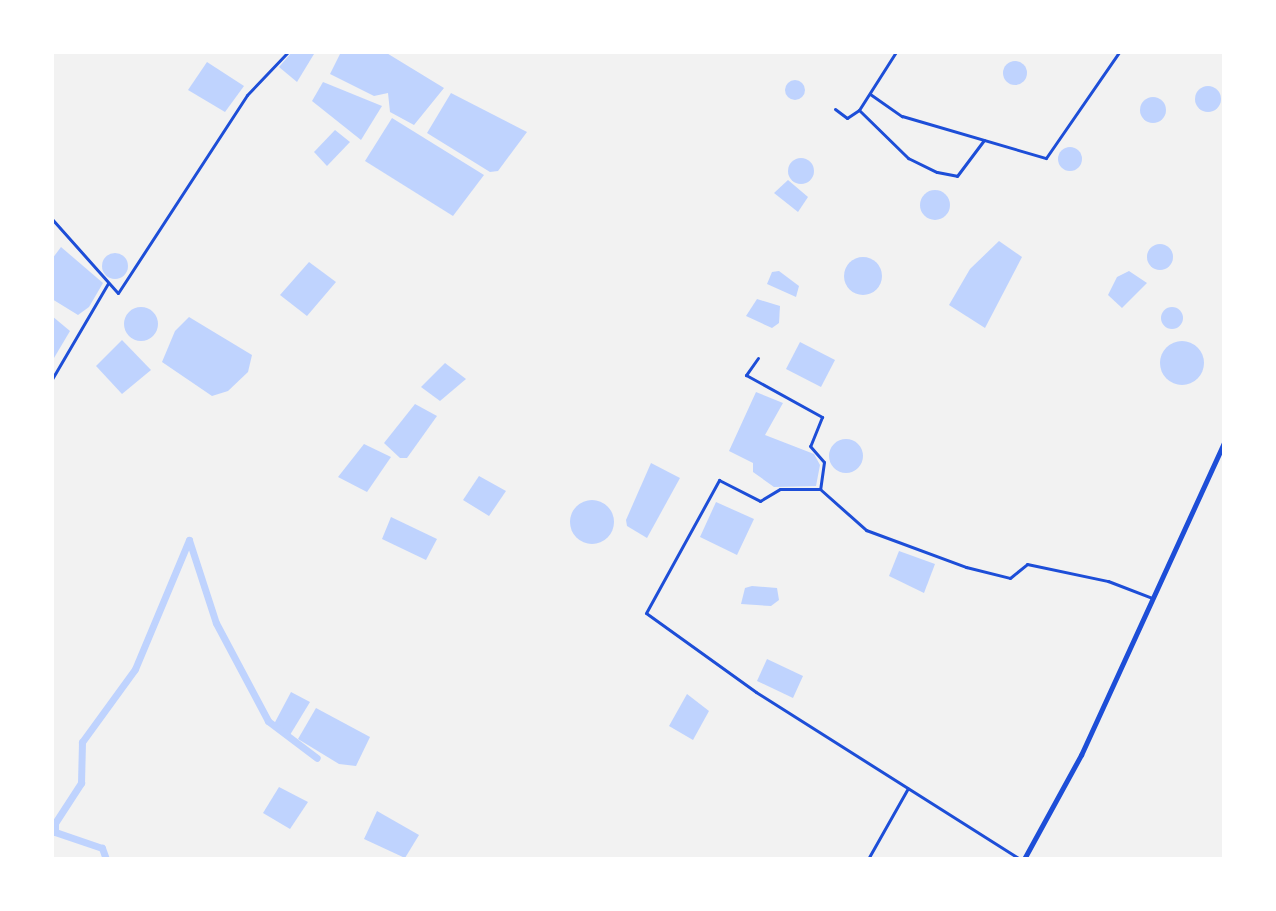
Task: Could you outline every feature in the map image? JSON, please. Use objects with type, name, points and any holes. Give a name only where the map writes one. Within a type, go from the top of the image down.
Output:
[{"type":"main road","points":[[1022,859],[1081,755],[1224,443]]},
{"type":"street","points":[[52,219],[118,293],[247,95],[288,52]]},
{"type":"street","points":[[835,109],[847,118],[859,110],[896,52]]},
{"type":"street","points":[[870,94],[902,116],[1046,158],[1119,52]]},
{"type":"street","points":[[859,110],[908,158],[937,172],[957,176],[984,140]]},
{"type":"street","points":[[52,379],[108,283]]},
{"type":"street","points":[[758,358],[746,375],[822,417],[810,446],[824,462],[820,489]]},
{"type":"street","points":[[1022,859],[756,692],[646,613],[719,480],[760,501],[780,489],[820,489],[866,530],[966,567],[1010,578],[1027,564],[1108,581],[1152,598]]},
{"type":"street","points":[[868,859],[908,788]]},
{"type":"water","points":[[292,52],[314,54],[297,82],[279,67]]},
{"type":"water","points":[[341,52],[385,52],[444,88],[414,125],[390,112],[388,93],[374,96],[330,74]]},
{"type":"water","points":[[1015,61],[1024,64],[1027,73],[1024,82],[1015,85],[1006,82],[1003,73],[1006,64]]},
{"type":"water","points":[[207,62],[244,86],[225,112],[188,90]]},
{"type":"water","points":[[795,80],[802,83],[805,90],[802,97],[795,100],[788,97],[785,90],[788,83]]},
{"type":"water","points":[[323,82],[382,106],[361,140],[312,101]]},
{"type":"water","points":[[1208,86],[1217,90],[1221,99],[1217,108],[1208,112],[1199,108],[1195,99],[1199,90]]},
{"type":"water","points":[[451,93],[527,132],[498,171],[490,172],[427,133]]},
{"type":"water","points":[[1153,97],[1162,101],[1166,110],[1162,119],[1153,123],[1144,119],[1140,110],[1144,101]]},
{"type":"water","points":[[392,118],[484,175],[453,216],[365,161]]},
{"type":"water","points":[[335,130],[350,142],[327,166],[314,152]]},
{"type":"water","points":[[1070,147],[1079,150],[1082,159],[1079,168],[1070,171],[1061,168],[1058,159],[1061,150]]},
{"type":"water","points":[[801,158],[810,162],[814,171],[810,180],[801,184],[792,180],[788,171],[792,162]]},
{"type":"water","points":[[788,180],[808,197],[798,212],[774,193]]},
{"type":"water","points":[[935,190],[946,194],[950,205],[946,216],[935,220],[924,216],[920,205],[924,194]]},
{"type":"water","points":[[999,241],[1022,257],[985,328],[949,305],[970,269]]},
{"type":"water","points":[[1160,244],[1169,248],[1173,257],[1169,266],[1160,270],[1151,266],[1147,257],[1151,248]]},
{"type":"water","points":[[61,247],[103,283],[89,307],[78,315],[52,299],[52,259]]},
{"type":"water","points":[[115,253],[124,257],[128,266],[124,275],[115,279],[106,275],[102,266],[106,257]]},
{"type":"water","points":[[863,257],[877,262],[882,276],[877,290],[863,295],[849,290],[844,276],[849,262]]},
{"type":"water","points":[[309,262],[336,282],[307,316],[280,295]]},
{"type":"water","points":[[779,271],[799,286],[796,297],[767,284],[772,272]]},
{"type":"water","points":[[1129,271],[1147,283],[1122,308],[1108,295],[1117,277]]},
{"type":"water","points":[[757,299],[780,306],[779,323],[772,328],[746,316]]},
{"type":"water","points":[[141,307],[153,312],[158,324],[153,336],[141,341],[129,336],[124,324],[129,312]]},
{"type":"water","points":[[1168,307],[1176,307],[1183,318],[1176,329],[1168,329],[1161,322],[1161,314]]},
{"type":"water","points":[[52,316],[70,331],[54,358],[52,357]]},
{"type":"water","points":[[189,317],[252,355],[248,372],[228,391],[212,396],[162,362],[175,331]]},
{"type":"water","points":[[122,340],[151,370],[122,394],[96,366]]},
{"type":"water","points":[[1182,341],[1198,347],[1204,363],[1198,379],[1182,385],[1166,379],[1160,363],[1166,347]]},
{"type":"water","points":[[800,342],[835,360],[821,387],[786,369]]},
{"type":"water","points":[[445,363],[466,379],[440,401],[421,387]]},
{"type":"water","points":[[756,392],[783,403],[765,435],[814,454],[820,465],[816,486],[774,487],[753,472],[753,463],[729,451]]},
{"type":"water","points":[[415,404],[437,416],[407,458],[400,458],[384,443]]},
{"type":"water","points":[[846,439],[858,444],[863,456],[858,468],[846,473],[834,468],[829,456],[834,444]]},
{"type":"water","points":[[364,444],[391,457],[367,492],[338,477]]},
{"type":"water","points":[[651,463],[680,478],[647,538],[627,526],[626,520]]},
{"type":"water","points":[[479,476],[506,491],[489,516],[463,500]]},
{"type":"water","points":[[592,500],[608,506],[614,522],[608,538],[592,544],[576,538],[570,522],[576,506]]},
{"type":"water","points":[[716,502],[754,519],[737,555],[700,537]]},
{"type":"water","points":[[391,517],[437,539],[426,560],[382,539]]},
{"type":"water","points":[[899,551],[935,564],[924,593],[889,576]]},
{"type":"water","points":[[745,588],[777,588],[779,600],[771,606],[741,604]]},
{"type":"water","points":[[767,659],[803,676],[793,698],[757,681]]},
{"type":"water","points":[[291,692],[310,702],[290,735],[274,724]]},
{"type":"water","points":[[687,694],[709,711],[693,740],[669,726]]},
{"type":"water","points":[[316,708],[370,737],[356,766],[339,764],[298,739]]},
{"type":"water","points":[[279,787],[308,802],[290,829],[263,813]]},
{"type":"water","points":[[377,811],[419,835],[405,858],[364,839]]},
{"type":"waterway","points":[[106,859],[102,848],[55,832],[55,823],[81,783],[82,742],[135,669],[189,540],[216,623],[268,721],[317,758]]}]
